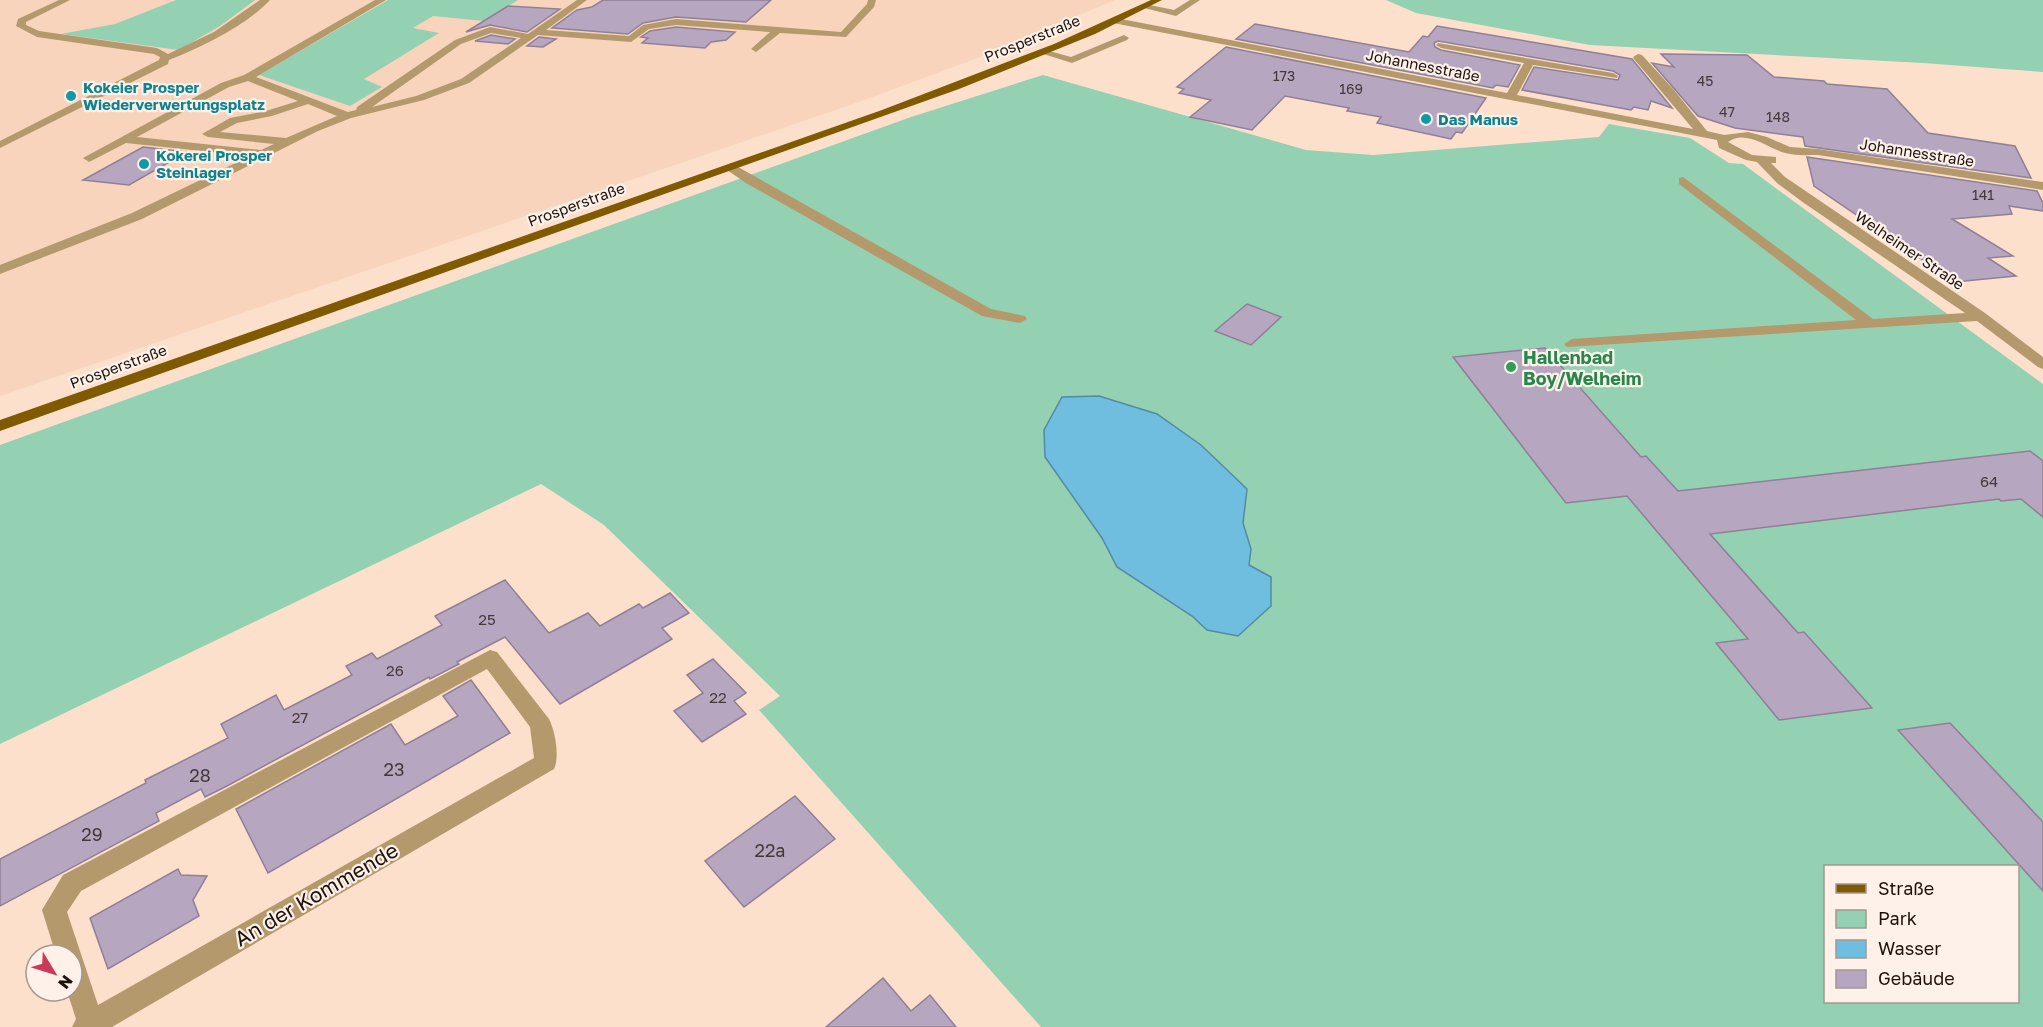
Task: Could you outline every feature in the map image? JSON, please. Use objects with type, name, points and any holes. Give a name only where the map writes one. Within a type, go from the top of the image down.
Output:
[{"type":"main road","name":"Prosperstraße","points":[[0,426],[938,93],[1116,21],[1158,0]]},
{"type":"street","points":[[66,0],[21,21],[21,26],[37,34],[157,51],[165,56],[164,59]]},
{"type":"street","points":[[0,145],[152,69],[164,59],[200,45],[233,26],[266,0]]},
{"type":"street","points":[[89,158],[225,85],[248,77],[382,0]]},
{"type":"street","points":[[0,270],[138,216],[288,142],[350,116],[450,88],[465,81],[583,0]]},
{"type":"street","points":[[350,116],[458,42],[490,30],[631,39],[646,27],[676,22],[843,35],[871,5],[872,0]]},
{"type":"street","points":[[1145,7],[1176,13],[1197,0]]},
{"type":"street","name":"Johannesstraße","points":[[1116,21],[1724,138],[1737,135],[1755,136],[1774,142],[1785,150],[1818,152],[2043,186]]},
{"type":"street","points":[[756,49],[778,30]]},
{"type":"street","points":[[1042,52],[1072,60],[1124,38]]},
{"type":"street","points":[[1441,45],[1613,76]]},
{"type":"street","points":[[1638,57],[1670,92],[1703,134]]},
{"type":"street","points":[[1510,97],[1530,61]]},
{"type":"street","points":[[248,77],[350,116]]},
{"type":"street","points":[[208,134],[234,120],[268,114],[308,101]]},
{"type":"street","points":[[124,140],[208,134],[288,142]]},
{"type":"street","points":[[1724,138],[1723,146],[1729,151],[1761,160]]},
{"type":"street","points":[[124,140],[263,154]]},
{"type":"street","name":"Johannesstraße","points":[[1761,160],[1782,158],[1786,154],[1785,150]]},
{"type":"street","name":"Welheimer Straße","points":[[1761,160],[1781,180],[1808,200],[1980,316],[2043,364]]},
{"type":"street","points":[[731,167],[750,180],[987,313],[1020,319]]},
{"type":"street","points":[[1683,181],[1870,324]]},
{"type":"street","points":[[1572,344],[1980,316]]},
{"type":"street","name":"An der Kommende","points":[[65,943],[54,910],[72,883],[490,658],[541,725],[546,762],[88,1025]]},
{"type":"street","points":[[82,1003],[88,1025]]},
{"type":"shaded area","points":[[0,0],[1115,0],[975,59],[856,103],[0,396]]},
{"type":"green space","points":[[176,0],[255,0],[220,26],[179,50],[61,34],[115,24]]},
{"type":"green space","points":[[388,0],[518,0],[484,21],[433,16],[413,28],[439,33],[364,79],[382,87],[350,106],[259,75]]},
{"type":"green space","points":[[1386,0],[2043,0],[2043,72],[1923,63],[1590,45],[1416,13]]},
{"type":"green space","points":[[1043,75],[1306,150],[1373,155],[1599,137],[1609,124],[1690,138],[1729,163],[1743,164],[2043,384],[2043,1027],[1041,1027],[759,710],[780,696],[604,525],[541,484],[0,744],[0,445],[911,117]]},
{"type":"water","points":[[1099,396],[1157,414],[1201,445],[1247,489],[1243,523],[1251,549],[1249,565],[1271,577],[1271,606],[1238,636],[1207,630],[1192,616],[1117,567],[1102,538],[1045,457],[1044,430],[1062,397]]},
{"type":"building","points":[[603,0],[771,0],[746,22],[676,17],[643,23],[628,34],[552,28],[577,10],[592,7]]},
{"type":"building","points":[[508,6],[560,9],[527,32],[490,25],[466,32]]},
{"type":"building","points":[[1255,24],[1409,52],[1423,36],[1428,37],[1437,26],[1632,59],[1672,108],[1651,101],[1648,110],[1634,107],[1631,110],[1522,90],[1534,67],[1618,80],[1620,75],[1613,71],[1438,41],[1434,43],[1435,47],[1441,50],[1520,65],[1508,87],[1496,85],[1493,88],[1236,39]]},
{"type":"building","points":[[676,27],[735,32],[726,40],[711,42],[705,48],[642,43],[648,38],[641,37],[650,31]]},
{"type":"building","points":[[491,35],[515,39],[508,44],[475,41]]},
{"type":"building","points":[[539,37],[556,39],[543,47],[527,46]]},
{"type":"building","points":[[1226,47],[1486,98],[1462,133],[1456,132],[1451,139],[1377,123],[1381,117],[1347,111],[1349,108],[1285,96],[1252,130],[1190,117],[1211,100],[1179,93],[1184,89],[1177,87]]},
{"type":"building","points":[[1661,54],[1747,55],[1774,77],[1887,89],[1928,133],[2015,146],[2031,178],[1805,146],[1803,137],[1735,128],[1698,116],[1652,63],[1674,67]]},
{"type":"building","points":[[143,147],[187,152],[129,185],[83,180]]},
{"type":"building","points":[[1807,157],[2037,191],[2043,203],[2043,211],[2009,206],[2012,214],[1952,219],[2013,256],[1988,258],[2016,276],[1955,282],[1814,186]]},
{"type":"building","points":[[1247,304],[1281,317],[1251,345],[1215,331]]},
{"type":"building","points":[[1545,348],[1641,457],[1646,456],[1678,491],[2030,451],[2043,461],[2043,517],[2021,499],[2001,501],[1999,499],[1710,534],[1798,633],[1804,632],[1872,708],[1779,720],[1716,643],[1748,639],[1627,496],[1566,503],[1453,357]]},
{"type":"building","points":[[505,580],[549,633],[588,613],[600,626],[639,604],[643,608],[670,593],[689,613],[662,628],[672,639],[560,704],[505,637],[457,662],[459,664],[430,679],[429,677],[205,797],[201,789],[156,813],[159,821],[0,906],[0,859],[146,783],[145,780],[228,738],[221,724],[276,695],[284,710],[352,675],[346,666],[372,653],[377,659],[442,625],[435,616]]},
{"type":"building","points":[[713,659],[746,693],[734,701],[746,714],[702,742],[674,711],[703,693],[687,675]]},
{"type":"building","points":[[471,680],[510,733],[268,873],[236,809],[391,724],[405,745],[458,716],[443,696]]},
{"type":"building","points":[[1950,723],[2043,822],[2043,891],[1898,730]]},
{"type":"building","points":[[795,796],[835,839],[744,907],[705,861]]},
{"type":"building","points":[[178,869],[181,875],[207,876],[193,900],[199,916],[108,969],[90,918]]},
{"type":"building","points":[[883,978],[911,1011],[930,995],[956,1027],[826,1027]]},
{"type":"place","name":"Kokeier Prosper Wiederverwertungsplatz","points":[[71,96]]},
{"type":"place","name":"Das Manus","points":[[1426,119]]},
{"type":"place","name":"Kokerei Prosper Steinlager","points":[[144,164]]},
{"type":"place","name":"Hallenbad Boy/Welheim","points":[[1511,367]]}]
